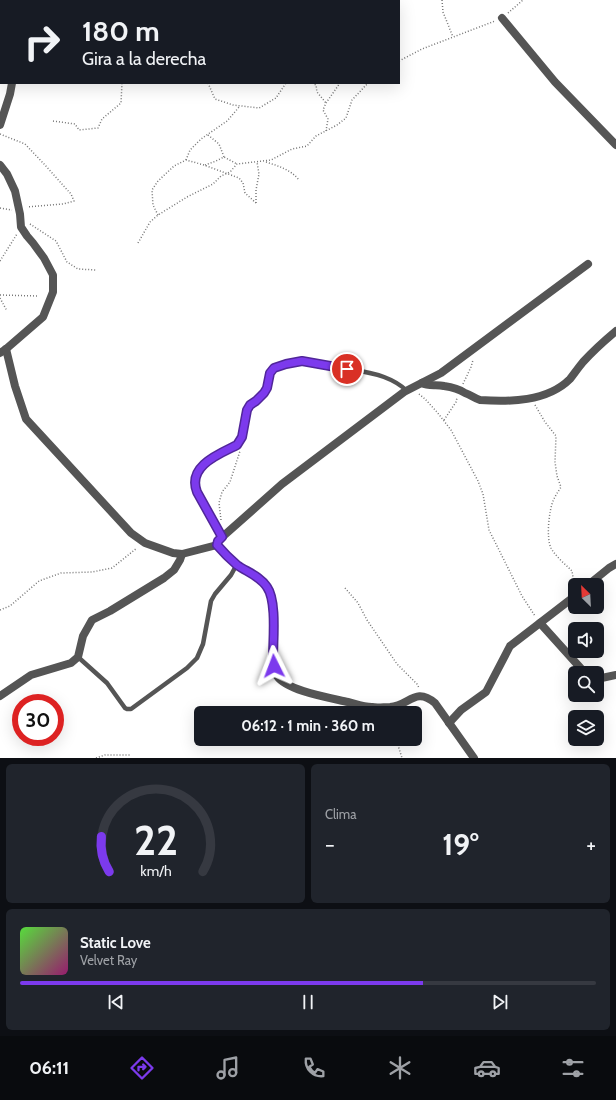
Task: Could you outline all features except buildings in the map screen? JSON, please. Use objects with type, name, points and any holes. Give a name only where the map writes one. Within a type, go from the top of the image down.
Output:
[{"type":"street","points":[[502,18],[554,82],[616,146]]},
{"type":"street","points":[[0,124],[12,84]]},
{"type":"street","points":[[0,165],[7,174],[15,191],[21,227],[44,258],[52,275],[53,292],[43,317],[3,351],[26,419],[131,533],[145,543],[173,553],[182,554],[217,545]]},
{"type":"street","points":[[217,545],[218,541],[222,537],[282,484],[409,390],[441,373],[588,264]]},
{"type":"street","points":[[422,383],[426,385],[443,385],[465,392],[480,400],[518,401],[533,398],[547,394],[569,380],[591,354],[616,330]]},
{"type":"street","points":[[217,545],[237,564],[260,580],[267,587],[273,608],[274,666],[277,675],[285,682],[311,694],[371,708],[396,706],[418,696],[428,698],[434,703],[474,758]]},
{"type":"street","points":[[0,696],[31,675],[71,663],[78,657],[82,636],[92,620],[110,611],[164,578],[174,570],[182,554]]},
{"type":"street","points":[[597,578],[616,564]]},
{"type":"street","points":[[449,723],[461,710],[486,692],[510,646],[568,601]]},
{"type":"street","points":[[540,623],[579,666]]},
{"type":"street","points":[[604,678],[616,675]]},
{"type":"lane","points":[[222,537],[197,492],[194,485],[195,478],[197,472],[210,460],[240,442],[247,410],[250,405],[264,393],[267,388],[270,373],[274,368],[302,361],[375,374],[392,380],[409,390]]},
{"type":"lane","points":[[78,657],[107,684],[125,708],[131,709],[187,668],[197,658],[203,644],[212,601],[215,594],[227,580],[237,564]]},
{"type":"path","points":[[442,0],[443,12],[453,37]]},
{"type":"path","points":[[400,60],[422,49],[502,18],[523,0]]},
{"type":"path","points":[[53,121],[75,124],[79,130],[98,128],[102,120],[121,103],[122,84]]},
{"type":"path","points":[[208,84],[215,99],[233,105],[259,108],[276,98],[285,84]]},
{"type":"path","points":[[314,84],[316,85],[317,92],[326,104]]},
{"type":"path","points":[[326,131],[328,119],[324,110],[326,104],[339,84]]},
{"type":"path","points":[[207,134],[219,144],[224,157],[237,164],[271,160],[292,149],[307,146],[316,136],[338,125],[346,118],[352,100],[367,84]]},
{"type":"path","points":[[158,215],[153,205],[152,190],[158,181],[174,166],[186,160],[190,150],[207,134],[227,121],[240,106]]},
{"type":"path","points":[[0,134],[25,144],[71,194],[74,201],[63,204],[18,207],[10,210],[0,208]]},
{"type":"path","points":[[204,165],[224,157]]},
{"type":"path","points":[[186,160],[239,178],[243,183],[245,193],[256,203],[256,190],[259,174],[256,162]]},
{"type":"path","points":[[264,161],[288,170],[295,174],[299,180]]},
{"type":"path","points":[[138,243],[150,222],[158,215],[187,197],[213,184],[221,176],[230,172],[237,164]]},
{"type":"path","points":[[0,261],[21,227],[30,224],[56,241],[67,262],[78,269],[96,270]]},
{"type":"path","points":[[0,295],[38,296]]},
{"type":"path","points":[[0,298],[7,311]]},
{"type":"path","points":[[409,390],[425,399],[451,430],[478,481],[482,494],[488,530],[522,596],[540,623]]},
{"type":"path","points":[[533,398],[536,408],[544,422],[556,436],[555,462],[557,476],[561,487],[551,507],[548,535],[550,547],[558,558],[572,571],[573,578]]},
{"type":"path","points":[[218,529],[221,521],[219,503],[222,492],[230,482],[241,448],[240,442]]},
{"type":"path","points":[[0,610],[10,606],[39,581],[61,572],[92,572],[112,568],[145,543]]},
{"type":"path","points":[[345,588],[358,603],[367,620],[397,664],[417,684],[422,696]]},
{"type":"path","points":[[398,746],[402,758]]},
{"type":"path","points":[[96,758],[104,755],[131,755]]},
{"type":"route","points":[[274,666],[273,608],[270,594],[267,587],[260,580],[237,564],[217,545],[218,541],[222,537],[197,492],[194,485],[195,478],[201,467],[240,442],[245,413],[250,405],[264,393],[267,388],[270,373],[274,368],[302,361],[347,369]]}]
